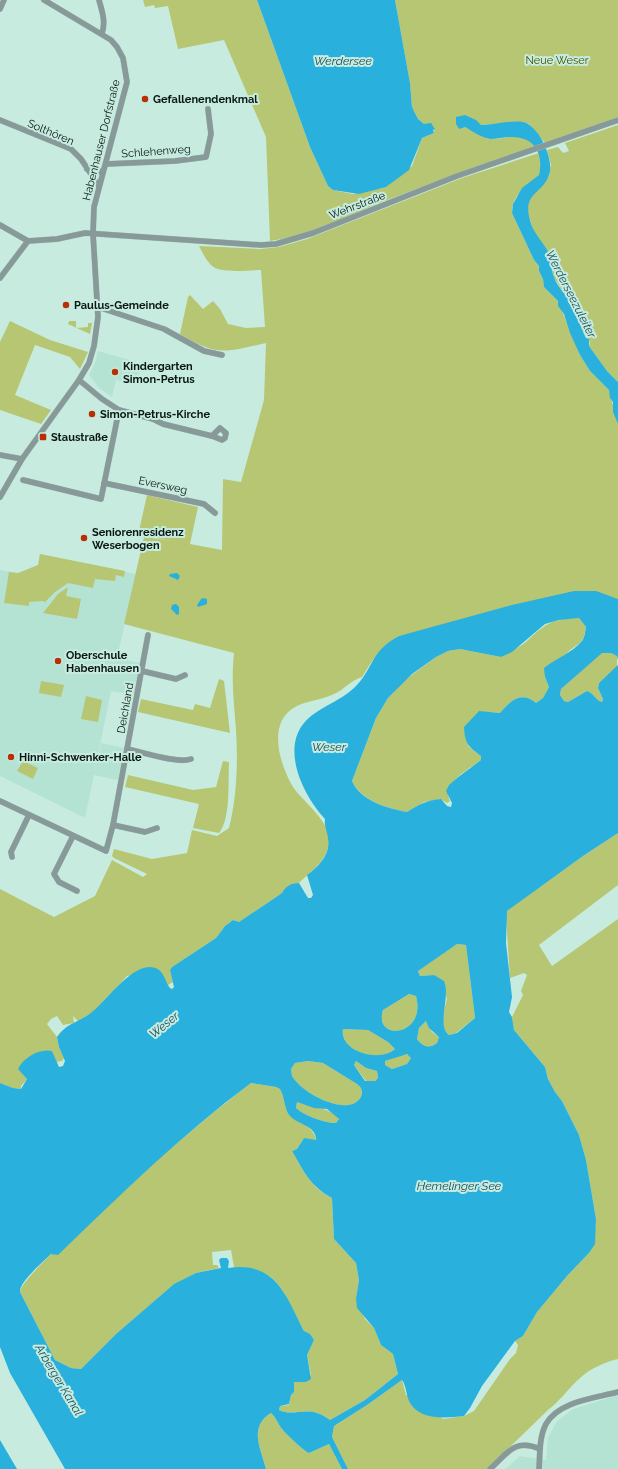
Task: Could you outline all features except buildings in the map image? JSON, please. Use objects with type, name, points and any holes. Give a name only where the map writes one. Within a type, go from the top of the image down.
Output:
[{"type":"street","points":[[0,9],[4,0]]},
{"type":"street","name":"Habenhauser Dorfstraße","points":[[0,497],[22,459],[80,380],[89,364],[94,346],[98,307],[93,234],[94,207],[126,89],[127,77],[123,58],[117,47],[102,34],[44,0]]},
{"type":"street","points":[[99,0],[104,17],[104,28],[102,34]]},
{"type":"street","name":"Schlehenweg","points":[[106,164],[176,161],[206,157],[211,134],[208,109]]},
{"type":"street","name":"Solthören","points":[[0,120],[71,149],[81,158],[99,186]]},
{"type":"street","name":"Wehrstraße","points":[[28,241],[57,239],[85,233],[261,245],[276,244],[313,233],[457,176],[618,120]]},
{"type":"street","points":[[87,169],[96,172],[103,172]]},
{"type":"street","points":[[0,225],[28,241],[0,278]]},
{"type":"street","points":[[98,307],[164,329],[204,351],[222,355]]},
{"type":"street","points":[[80,380],[102,399],[119,410],[153,418],[163,424],[212,436]]},
{"type":"street","points":[[23,480],[101,499],[119,410]]},
{"type":"street","points":[[0,455],[22,459]]},
{"type":"street","name":"Eversweg","points":[[104,482],[204,504],[215,513]]},
{"type":"street","name":"Deichland","points":[[0,801],[106,851],[113,825],[148,635]]},
{"type":"street","name":"Deichland","points":[[142,670],[176,679],[185,675]]},
{"type":"street","name":"Deichland","points":[[127,749],[186,761],[191,759]]},
{"type":"street","points":[[12,857],[11,852],[29,815]]},
{"type":"street","points":[[113,825],[145,832],[157,828]]},
{"type":"street","points":[[73,836],[54,874],[59,882],[77,890]]},
{"type":"street","points":[[539,1469],[540,1449],[546,1423],[560,1410],[572,1404],[618,1392]]},
{"type":"street","points":[[490,1469],[515,1446],[528,1444],[540,1449]]},
{"type":"shaded area","name":"Kindergarten Simon-Petrus","points":[[98,351],[141,363],[137,385],[116,380],[112,397],[99,388],[89,375],[95,363]]},
{"type":"shaded area","name":"Oberschule Habenhausen","points":[[40,554],[136,574],[117,658],[141,663],[135,695],[111,691],[94,774],[101,743],[124,748],[118,780],[94,775],[85,818],[0,776],[0,570],[18,573],[29,570],[38,565]]},
{"type":"shaded area","points":[[618,1395],[618,1469],[505,1469],[520,1456],[546,1460],[548,1438],[557,1421],[573,1409]]},
{"type":"green space","name":"Neue Weser","points":[[143,0],[257,0],[310,147],[328,186],[333,190],[353,194],[386,187],[412,166],[422,138],[434,133],[434,127],[424,124],[418,119],[412,107],[410,83],[395,0],[618,0],[618,117],[545,143],[529,124],[522,122],[481,125],[456,118],[460,127],[471,129],[485,138],[494,139],[521,137],[526,138],[536,146],[408,192],[315,229],[270,241],[266,137],[224,40],[178,49],[168,6],[155,8],[154,5],[145,7]]},
{"type":"green space","points":[[618,125],[618,382],[607,371],[589,346],[590,342],[582,331],[572,305],[554,278],[550,259],[534,232],[527,206],[529,199],[549,176],[551,165],[547,150],[558,147],[563,153],[569,151],[565,143]]},
{"type":"green space","points":[[539,153],[541,168],[539,175],[518,195],[513,206],[512,213],[534,260],[539,266],[544,287],[558,301],[580,355],[590,371],[609,390],[618,424],[618,599],[609,596],[399,636],[372,661],[362,677],[334,694],[302,704],[292,709],[284,716],[280,726],[278,736],[281,758],[288,779],[293,787],[320,818],[328,832],[328,846],[323,859],[299,883],[289,885],[282,893],[239,922],[233,920],[225,926],[216,938],[172,967],[170,970],[173,982],[168,985],[160,971],[127,976],[93,1012],[78,1021],[73,1016],[74,1023],[63,1025],[57,1016],[51,1019],[47,1024],[57,1037],[59,1047],[64,1058],[62,1061],[56,1062],[52,1051],[21,1086],[21,1089],[13,1088],[0,1083],[0,889],[54,917],[95,896],[112,860],[143,877],[147,874],[114,858],[112,856],[114,849],[152,859],[187,853],[192,830],[217,836],[229,828],[232,816],[237,766],[233,682],[234,653],[124,624],[144,537],[173,541],[138,535],[147,495],[198,507],[190,544],[222,550],[223,479],[241,482],[264,400],[266,343],[241,349],[222,350],[203,346],[180,334],[188,297],[190,295],[203,309],[213,301],[220,309],[228,324],[246,328],[265,327],[261,270],[220,270],[215,268],[207,261],[199,246],[260,249],[279,247],[307,239],[462,178]]},
{"type":"green space","points":[[10,321],[50,340],[88,352],[80,369],[70,357],[35,345],[15,395],[51,410],[41,424],[0,410],[0,342]]},
{"type":"green space","points":[[69,321],[76,321],[76,328],[68,324]]},
{"type":"green space","points":[[88,323],[92,323],[90,334],[77,328],[88,327]]},
{"type":"green space","points":[[40,554],[125,571],[124,577],[116,575],[115,581],[95,579],[93,588],[68,583],[55,592],[44,603],[44,601],[29,602],[29,606],[4,603],[9,572],[18,573],[38,565]]},
{"type":"green space","points":[[68,587],[66,596],[81,599],[77,619],[43,613],[58,594]]},
{"type":"green space","points":[[579,618],[586,627],[584,637],[580,643],[570,650],[545,677],[549,687],[543,698],[536,703],[525,698],[516,699],[500,713],[488,712],[468,746],[481,756],[481,760],[452,783],[448,794],[450,801],[447,803],[440,799],[424,802],[407,812],[383,806],[368,799],[356,788],[352,781],[376,718],[388,698],[405,680],[436,657],[448,651],[460,649],[501,657],[523,644],[538,631],[555,621]]},
{"type":"green space","points":[[602,652],[611,653],[617,656],[617,668],[599,683],[598,688],[603,699],[602,702],[587,691],[568,702],[564,701],[560,695],[561,689]]},
{"type":"green space","points":[[219,679],[224,681],[230,733],[138,712],[141,699],[193,710],[195,704],[210,708]]},
{"type":"green space","points":[[41,681],[64,685],[61,697],[39,693]]},
{"type":"green space","points":[[86,696],[102,700],[98,722],[81,719]]},
{"type":"green space","points":[[23,761],[38,768],[33,779],[17,771]]},
{"type":"green space","points":[[223,761],[229,762],[228,799],[223,827],[219,833],[193,828],[199,804],[125,787],[128,775],[193,790],[216,787]]},
{"type":"green space","points":[[618,833],[618,885],[539,945],[552,966],[618,919],[618,1359],[597,1366],[583,1375],[487,1469],[348,1469],[332,1437],[334,1426],[402,1380],[406,1395],[443,1419],[464,1416],[474,1411],[510,1359],[516,1353],[518,1345],[515,1341],[523,1336],[537,1312],[567,1276],[589,1253],[594,1244],[596,1219],[586,1160],[579,1135],[562,1101],[548,1079],[545,1067],[514,1030],[512,1017],[523,995],[521,991],[527,975],[524,973],[510,978],[506,916],[507,911],[513,906]]},
{"type":"green space","points":[[457,944],[466,945],[475,1018],[456,1033],[449,1035],[446,1032],[443,1023],[447,998],[434,975],[420,976],[418,970]]},
{"type":"green space","points":[[409,994],[416,996],[417,1010],[414,1020],[408,1027],[400,1030],[392,1030],[385,1027],[382,1020],[383,1010]]},
{"type":"green space","points":[[426,1021],[432,1032],[439,1037],[437,1043],[431,1046],[422,1044],[417,1039],[419,1028]]},
{"type":"green space","points":[[343,1029],[368,1030],[388,1042],[395,1049],[380,1055],[362,1053],[353,1049],[347,1044],[343,1037]]},
{"type":"green space","points":[[404,1054],[410,1055],[411,1058],[407,1064],[392,1069],[385,1065],[385,1061]]},
{"type":"green space","points":[[308,1061],[323,1063],[357,1084],[362,1091],[359,1100],[352,1104],[341,1105],[325,1101],[302,1087],[292,1076],[291,1069],[295,1063]]},
{"type":"green space","points":[[356,1061],[366,1068],[377,1071],[378,1078],[375,1081],[366,1081],[354,1065]]},
{"type":"green space","points":[[251,1083],[280,1089],[298,1121],[307,1126],[314,1134],[316,1141],[304,1138],[297,1149],[292,1151],[313,1184],[324,1194],[332,1198],[334,1239],[356,1263],[359,1280],[356,1298],[365,1319],[374,1328],[381,1345],[393,1354],[398,1374],[365,1400],[330,1420],[315,1412],[308,1411],[290,1413],[279,1410],[280,1406],[289,1405],[291,1395],[294,1392],[294,1382],[306,1382],[311,1375],[307,1355],[314,1340],[303,1329],[285,1295],[272,1278],[262,1272],[250,1268],[234,1267],[231,1250],[212,1252],[213,1265],[217,1265],[219,1268],[196,1273],[173,1285],[116,1334],[81,1369],[71,1368],[55,1360],[20,1292],[28,1278],[85,1223],[165,1153]]},
{"type":"green space","points":[[297,1102],[325,1109],[339,1119],[336,1123],[326,1122],[304,1114],[296,1108]]},
{"type":"green space","points":[[271,1413],[284,1431],[307,1452],[309,1453],[329,1444],[342,1469],[266,1469],[259,1446],[258,1432],[264,1419]]},
{"type":"water","name":"Werdersee","points":[[257,0],[395,0],[410,83],[412,107],[418,119],[424,124],[431,123],[435,129],[433,130],[434,133],[422,138],[409,170],[386,187],[359,194],[333,190],[328,186],[310,147]]},
{"type":"water","points":[[465,115],[476,120],[481,125],[523,122],[535,130],[544,144],[550,161],[549,175],[543,186],[529,202],[528,208],[530,222],[549,253],[555,281],[570,301],[586,338],[589,339],[589,346],[607,371],[618,382],[618,424],[613,412],[613,402],[610,398],[609,390],[590,371],[580,355],[570,333],[564,314],[558,306],[558,301],[544,287],[539,266],[534,260],[512,213],[513,204],[522,188],[539,175],[540,160],[536,148],[532,143],[520,138],[509,137],[490,139],[480,136],[465,127],[459,129],[456,124],[456,117]]},
{"type":"water","points":[[177,573],[180,576],[178,580],[169,576],[170,574]]},
{"type":"water","points":[[574,591],[596,591],[618,599],[618,660],[617,656],[611,653],[602,653],[561,689],[560,695],[564,701],[568,702],[587,691],[602,702],[603,699],[598,688],[599,683],[618,665],[618,833],[583,856],[507,911],[506,943],[512,997],[509,1012],[512,1017],[514,1030],[545,1067],[548,1079],[562,1101],[579,1135],[586,1160],[596,1219],[595,1244],[589,1253],[567,1276],[537,1312],[523,1336],[515,1341],[482,1386],[464,1416],[434,1417],[419,1412],[409,1401],[402,1380],[334,1426],[332,1437],[348,1469],[342,1469],[329,1444],[309,1453],[307,1452],[284,1431],[271,1413],[264,1419],[258,1432],[259,1446],[266,1469],[65,1469],[10,1373],[0,1347],[0,1083],[13,1088],[21,1089],[27,1079],[18,1069],[24,1061],[37,1052],[47,1050],[52,1051],[59,1067],[63,1066],[65,1061],[59,1047],[57,1037],[69,1026],[98,1007],[122,982],[132,974],[141,969],[150,967],[159,970],[172,989],[174,987],[170,970],[172,967],[216,938],[225,926],[233,920],[239,922],[282,893],[289,885],[299,883],[308,898],[311,898],[313,895],[307,875],[320,864],[326,854],[328,849],[328,835],[325,819],[316,809],[308,796],[301,783],[297,768],[294,754],[296,740],[301,727],[311,716],[344,696],[354,688],[382,648],[399,636],[512,605]],"holes":[[[579,618],[586,627],[584,637],[578,646],[544,668],[545,677],[549,687],[543,698],[536,703],[530,699],[516,699],[500,713],[479,711],[464,727],[466,741],[470,747],[481,756],[481,760],[449,785],[446,791],[452,803],[451,807],[447,806],[441,799],[431,800],[407,812],[383,806],[361,794],[352,781],[376,718],[388,698],[412,674],[436,657],[448,651],[460,649],[501,657],[512,652],[545,624],[559,620]],[[457,944],[466,945],[475,1018],[457,1033],[449,1035],[445,1030],[444,1025],[446,995],[444,981],[434,975],[420,976],[418,971]],[[409,994],[416,996],[417,1010],[414,1020],[408,1027],[400,1030],[392,1030],[385,1027],[382,1020],[383,1010]],[[426,1021],[429,1028],[439,1037],[437,1043],[431,1046],[426,1046],[417,1039],[419,1028]],[[343,1029],[368,1030],[388,1042],[395,1049],[380,1055],[362,1053],[347,1044],[343,1037]],[[407,1054],[411,1058],[407,1064],[392,1069],[385,1065],[385,1061]],[[308,1061],[323,1063],[357,1084],[362,1091],[361,1097],[356,1102],[348,1105],[325,1101],[309,1092],[296,1082],[292,1076],[291,1069],[295,1063]],[[356,1061],[366,1068],[377,1071],[378,1078],[375,1081],[365,1081],[354,1065]],[[251,1083],[280,1089],[290,1116],[310,1128],[315,1135],[316,1140],[304,1138],[297,1149],[292,1151],[308,1178],[318,1189],[332,1198],[334,1239],[356,1263],[359,1280],[356,1298],[357,1308],[374,1328],[381,1345],[393,1354],[398,1374],[365,1400],[330,1420],[315,1412],[308,1411],[291,1413],[279,1410],[280,1406],[289,1404],[291,1395],[294,1392],[294,1382],[306,1382],[311,1379],[307,1355],[314,1340],[310,1334],[304,1331],[285,1294],[278,1284],[269,1276],[258,1270],[245,1267],[228,1268],[229,1261],[227,1258],[221,1258],[219,1260],[221,1268],[196,1273],[174,1284],[116,1334],[81,1369],[71,1368],[55,1360],[20,1292],[23,1283],[51,1254],[58,1255],[176,1144]],[[297,1102],[314,1108],[327,1109],[339,1119],[336,1123],[331,1123],[304,1114],[296,1108]]]},
{"type":"water","points":[[201,599],[207,599],[207,604],[198,607],[197,605]]},
{"type":"water","points":[[176,604],[179,607],[179,614],[177,615],[171,609],[172,605]]},
{"type":"water","points":[[0,1440],[17,1469],[0,1469]]},
{"type":"place","name":"Gefallenendenkmal","points":[[145,99]]},
{"type":"place","name":"Paulus-Gemeinde","points":[[66,305]]},
{"type":"place","name":"Kindergarten Simon-Petrus","points":[[115,372]]},
{"type":"place","name":"Simon-Petrus-Kirche","points":[[92,414]]},
{"type":"place","name":"Staustraße","points":[[43,437]]},
{"type":"place","name":"Seniorenresidenz Weserbogen","points":[[84,538]]},
{"type":"place","name":"Oberschule Habenhausen","points":[[58,661]]},
{"type":"place","name":"Hinni-Schwenker-Halle","points":[[11,757]]},
{"type":"water label","name":"Werderseezuleiter","points":[[571,294]]},
{"type":"water label","name":"Weser","points":[[329,747]]},
{"type":"water label","name":"Weser","points":[[164,1025]]},
{"type":"water label","name":"Hemelinger See","points":[[459,1186]]},
{"type":"water label","name":"Arberger Kanal","points":[[59,1380]]}]
